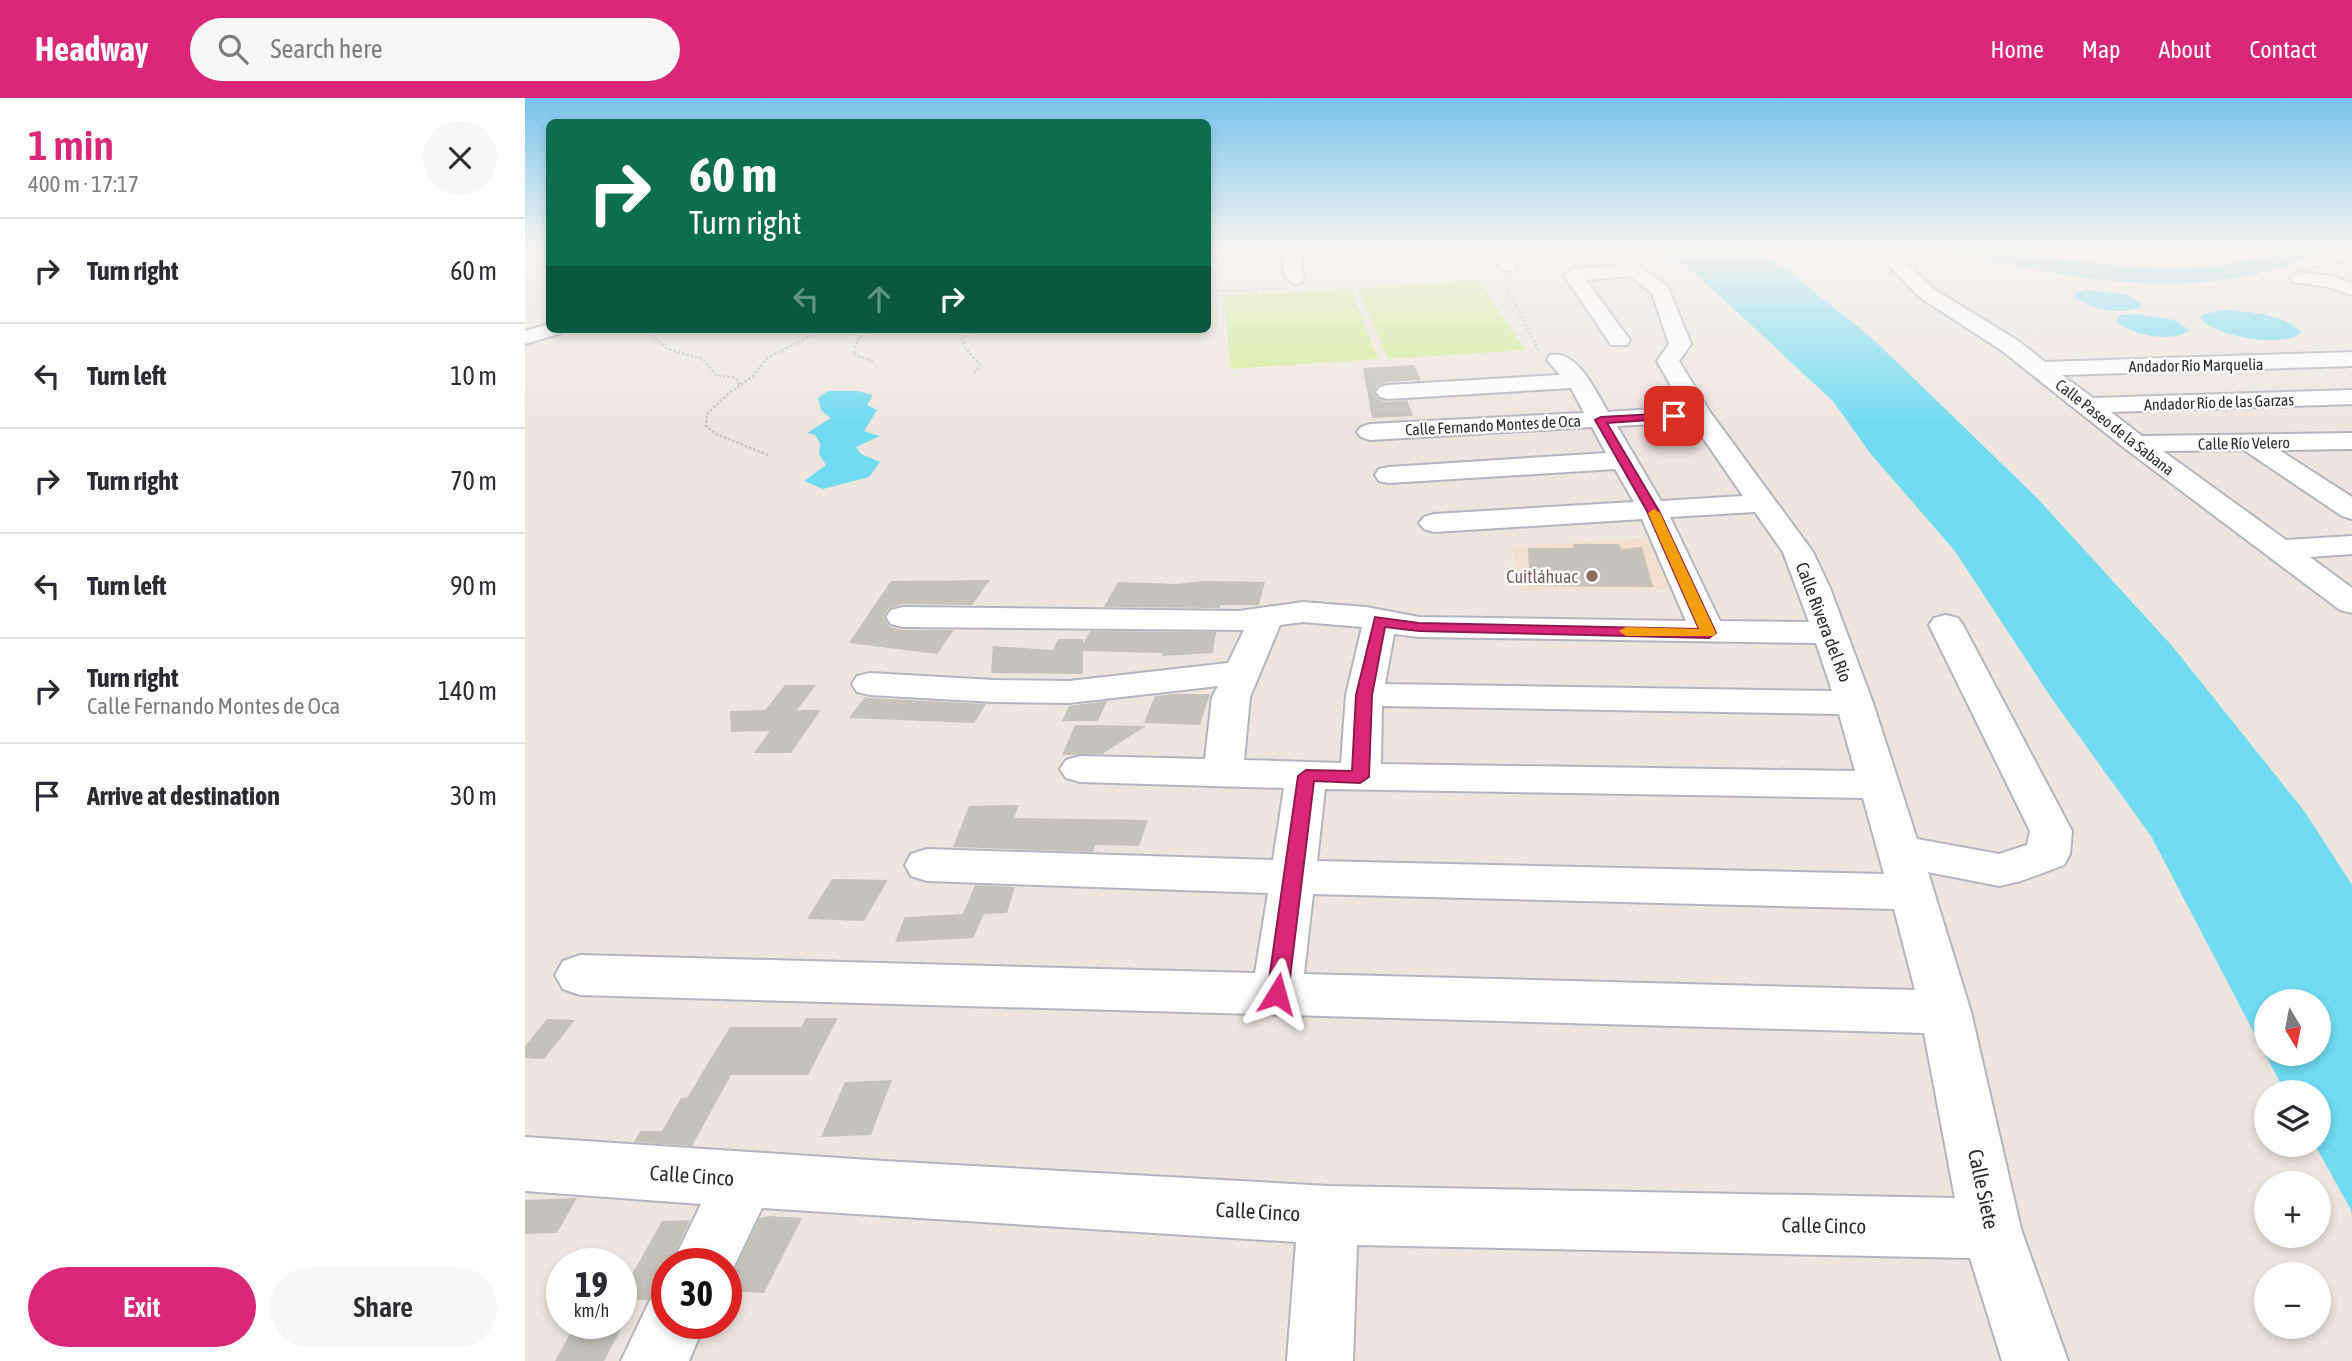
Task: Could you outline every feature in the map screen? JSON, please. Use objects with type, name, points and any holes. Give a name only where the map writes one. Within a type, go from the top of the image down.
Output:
[{"type":"street","points":[[1597,309],[1619,340]]},
{"type":"street","name":"Calle Rivera del Río","points":[[1664,309],[1677,330],[1680,344],[1668,360],[1699,414],[1797,552],[1814,588],[1854,703],[1946,1012]]},
{"type":"street","name":"Calle Paseo de la Sabana","points":[[1951,309],[2009,345],[2136,444],[2352,603]]},
{"type":"street","points":[[1549,356],[1578,381],[1601,420],[1653,511],[1709,633]]},
{"type":"street","name":"Andador Río Marquelia","points":[[2039,369],[2352,359]]},
{"type":"street","points":[[2102,368],[2158,403]]},
{"type":"street","points":[[1388,392],[1578,381]]},
{"type":"street","name":"Andador Río de las Garzas","points":[[2087,406],[2352,397]]},
{"type":"street","name":"Calle Fernando Montes de Oca","points":[[1370,432],[1699,414]]},
{"type":"street","name":"Calle Río Velero","points":[[2136,444],[2350,442]]},
{"type":"street","points":[[2251,443],[2352,510]]},
{"type":"street","points":[[1389,475],[1624,460]]},
{"type":"street","points":[[1434,523],[1762,503]]},
{"type":"street","points":[[2278,550],[2352,545]]},
{"type":"street","points":[[902,617],[1239,621],[1303,612],[1419,627],[1830,633]]},
{"type":"street","points":[[1223,773],[1231,697],[1267,617]]},
{"type":"street","points":[[1360,777],[1364,695],[1380,620]]},
{"type":"street","points":[[927,865],[1295,877],[1906,872],[1999,870],[2021,865],[2048,854],[2051,831],[1945,625]]},
{"type":"street","points":[[870,684],[1067,692],[1159,684],[1196,675],[1240,673]]},
{"type":"street","points":[[1364,695],[1854,703]]},
{"type":"street","points":[[1080,769],[1306,776],[1877,785]]},
{"type":"street","points":[[1277,994],[1295,877],[1306,776]]},
{"type":"street","points":[[580,975],[1946,1012]]},
{"type":"street","name":"Calle Siete","points":[[1946,1012],[1991,1228],[2035,1361]]},
{"type":"street","name":"Calle Cinco","points":[[525,1164],[1328,1215],[1991,1228]]},
{"type":"street","points":[[711,1248],[746,1178]]},
{"type":"street","points":[[1320,1361],[1328,1215]]},
{"type":"street","points":[[654,1361],[665,1339]]},
{"type":"path","points":[[1520,309],[1549,356]]},
{"type":"path","points":[[649,333],[660,344],[678,353],[703,359],[716,375],[736,378],[740,386]]},
{"type":"path","points":[[768,455],[716,434],[706,426],[707,414],[729,393],[753,376],[768,358],[816,333]]},
{"type":"path","points":[[865,333],[858,339],[853,354],[873,361]]},
{"type":"path","points":[[969,333],[962,339],[965,350],[977,358],[980,365],[974,373]]},
{"type":"shaded area","name":"Cuitláhuac","points":[[1656,538],[1669,589],[1520,590],[1513,547]]},
{"type":"green space","points":[[1224,309],[1359,309],[1378,359],[1231,369]]},
{"type":"green space","points":[[1367,309],[1497,309],[1526,350],[1388,359]]},
{"type":"water","points":[[1734,309],[1835,309],[1873,339],[2038,499],[2173,647],[2305,812],[2352,885],[2352,1217],[2351,1210],[2322,1157],[2331,1157],[2331,1080],[2279,1080],[2271,1066],[2331,1066],[2331,989],[2254,989],[2254,1033],[2151,836],[2050,696],[1955,551],[1870,453],[1833,401]]},
{"type":"water","points":[[2103,309],[2136,309],[2127,311]]},
{"type":"water","points":[[2225,310],[2276,317],[2301,332],[2282,340],[2250,339],[2207,325],[2200,318],[2204,314]]},
{"type":"water","points":[[2139,314],[2174,320],[2190,330],[2174,336],[2152,336],[2131,330],[2116,321],[2121,315]]},
{"type":"water","points":[[828,391],[857,391],[873,395],[867,405],[877,410],[864,431],[880,436],[856,447],[861,454],[880,462],[869,477],[823,489],[804,481],[826,465],[819,454],[820,443],[815,435],[807,433],[831,418],[821,410],[818,398]]},
{"type":"building","points":[[1414,365],[1421,380],[1387,382],[1378,385],[1373,392],[1378,399],[1387,402],[1407,400],[1413,416],[1372,418],[1363,368]]},
{"type":"building","name":"Cuitláhuac","points":[[1573,544],[1619,544],[1621,549],[1642,547],[1653,587],[1530,586],[1528,548],[1574,548]]},
{"type":"building","points":[[990,580],[972,605],[903,604],[889,608],[883,617],[890,627],[903,630],[954,630],[937,654],[849,643],[891,581]]},
{"type":"building","points":[[1204,581],[1265,582],[1259,605],[1220,605],[1220,608],[1104,607],[1118,582],[1177,584]]},
{"type":"building","points":[[1090,631],[1216,632],[1213,653],[1162,656],[1163,653],[1083,651],[1083,674],[991,673],[993,646],[1053,650],[1058,639],[1083,639],[1083,644]]},
{"type":"building","points":[[785,685],[816,685],[797,710],[821,710],[791,753],[754,753],[770,731],[731,732],[730,711],[765,710]]},
{"type":"building","points":[[1210,694],[1200,725],[1144,723],[1155,696]]},
{"type":"building","points":[[865,697],[986,704],[974,723],[849,718]]},
{"type":"building","points":[[1107,701],[1098,721],[1062,721],[1069,706]]},
{"type":"building","points":[[1075,725],[1146,726],[1102,754],[1062,755]]},
{"type":"building","points":[[1019,805],[1014,818],[1148,820],[1139,846],[1095,845],[1093,852],[953,847],[969,806]]},
{"type":"building","points":[[832,879],[888,880],[864,921],[807,919]]},
{"type":"building","points":[[975,885],[1015,887],[1007,913],[984,914],[973,938],[895,942],[905,917],[963,914]]},
{"type":"building","points":[[806,1018],[838,1018],[808,1075],[731,1075],[692,1146],[634,1142],[640,1131],[662,1131],[681,1098],[687,1098],[730,1027],[801,1027]]},
{"type":"building","points":[[547,1019],[575,1020],[544,1059],[525,1058],[525,1046]]},
{"type":"building","points":[[892,1080],[871,1135],[821,1137],[845,1082]]},
{"type":"building","points":[[577,1198],[557,1233],[525,1234],[525,1200]]},
{"type":"building","points":[[760,1218],[802,1218],[764,1293],[742,1292],[742,1253]]},
{"type":"building","points":[[690,1220],[677,1248],[651,1248],[651,1298],[637,1300],[637,1266],[662,1221]]},
{"type":"building","points":[[567,1339],[616,1339],[604,1361],[555,1361]]},
{"type":"slow traffic","points":[[1626,631],[1709,633],[1654,513]]},
{"type":"place","name":"Cuitláhuac","points":[[1592,576]]},
{"type":"route","points":[[1277,994],[1295,877],[1306,776],[1360,777],[1364,695],[1380,620],[1419,627],[1709,633],[1653,511],[1601,420],[1674,416]]}]
